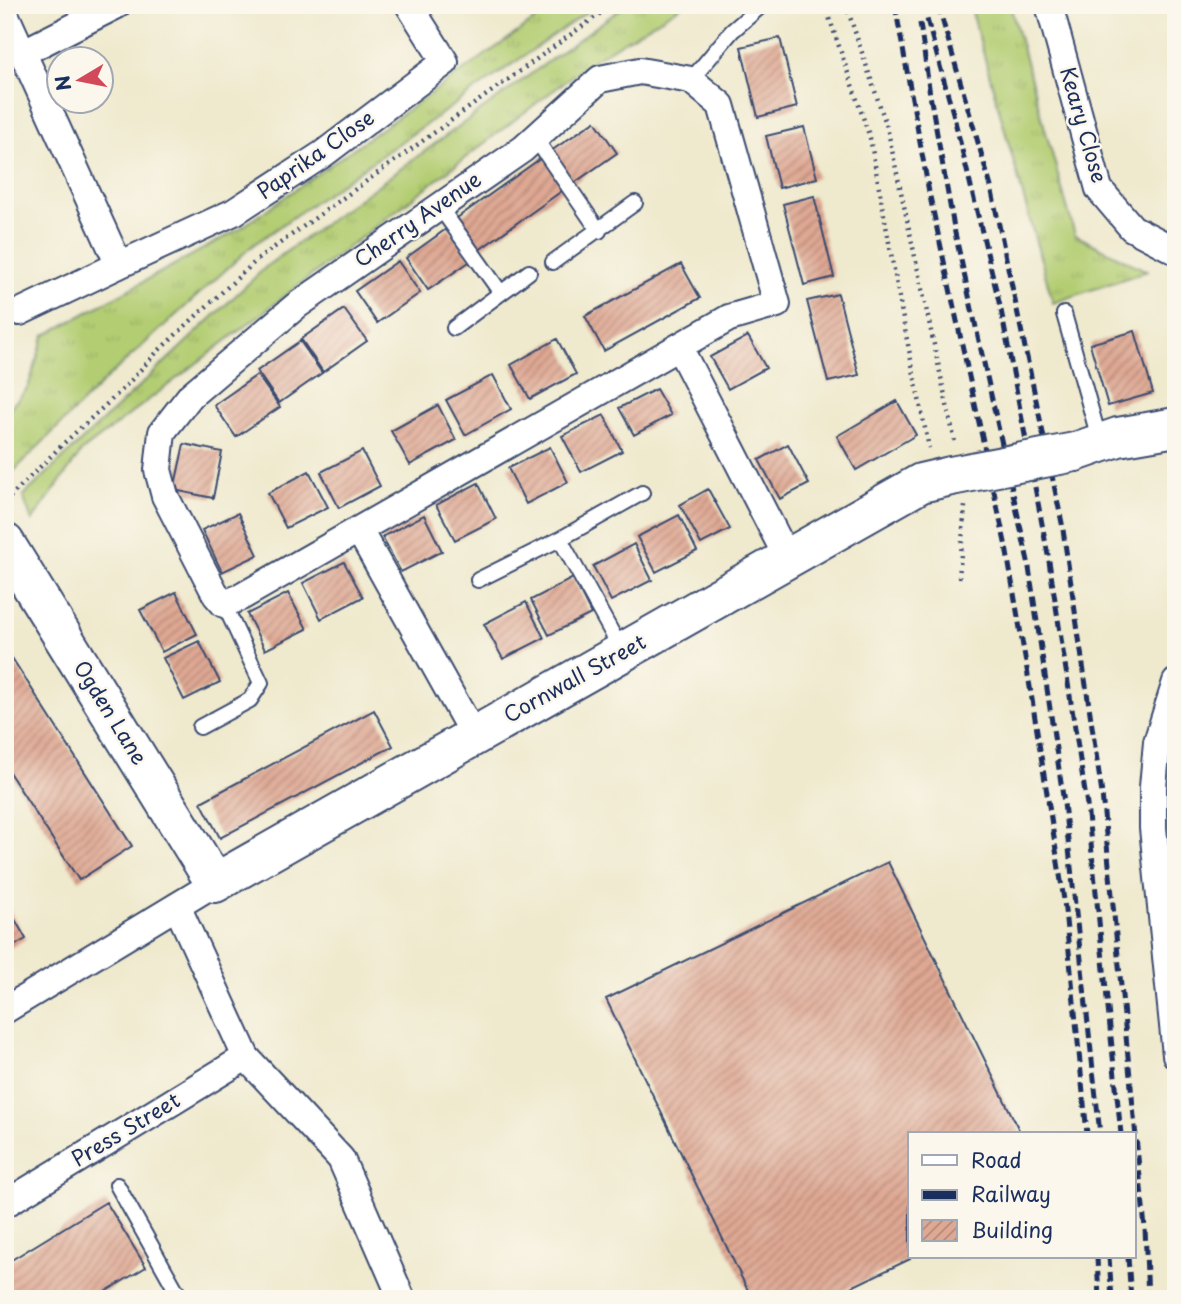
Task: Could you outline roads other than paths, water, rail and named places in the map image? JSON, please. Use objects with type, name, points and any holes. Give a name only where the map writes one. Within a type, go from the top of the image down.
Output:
[{"type":"street","points":[[24,52],[117,5]]},
{"type":"street","name":"Paprika Close","points":[[20,312],[234,212],[323,154],[445,62],[408,5]]},
{"type":"street","name":"Keary Close","points":[[1049,5],[1099,189],[1132,228],[1176,251]]},
{"type":"street","points":[[5,13],[119,265]]},
{"type":"street","name":"Cherry Avenue","points":[[640,71],[691,80],[721,105],[777,304],[729,318],[242,597],[224,604],[216,595],[165,495],[158,470],[162,432],[191,395],[296,306],[535,138],[600,79],[640,71]]},
{"type":"street","points":[[680,346],[788,559]]},
{"type":"street","name":"Cornwall Street","points":[[5,1010],[215,883],[921,483],[1088,447],[1118,437],[1176,427]]},
{"type":"street","points":[[359,530],[474,736]]},
{"type":"street","name":"Ogden Lane","points":[[5,543],[215,883]]},
{"type":"street","points":[[1176,682],[1157,741],[1153,828],[1176,1054]]},
{"type":"street","points":[[177,906],[246,1057],[341,1159],[402,1299]]},
{"type":"street","name":"Press Street","points":[[5,1204],[246,1057]]},
{"type":"lane","points":[[691,80],[732,31],[762,5]]},
{"type":"lane","points":[[535,138],[599,231]]},
{"type":"lane","points":[[554,262],[635,203]]},
{"type":"lane","points":[[439,206],[501,293]]},
{"type":"lane","points":[[454,328],[529,272]]},
{"type":"lane","points":[[1064,314],[1088,447]]},
{"type":"lane","points":[[478,580],[560,540],[642,493]]},
{"type":"lane","points":[[560,540],[623,652]]},
{"type":"lane","points":[[200,727],[250,700],[261,683],[224,604]]},
{"type":"lane","points":[[117,1185],[181,1299]]},
{"type":"railway","points":[[895,5],[929,192],[1006,547],[1030,687],[1064,900],[1087,1132]]},
{"type":"railway","points":[[923,5],[953,113],[1001,310],[1048,555],[1087,805],[1121,1132]]},
{"type":"railway","points":[[938,5],[991,187],[1062,523],[1102,794],[1135,1132]]},
{"type":"railway","points":[[920,23],[955,233],[1028,561],[1064,803],[1100,1132]]},
{"type":"railway","points":[[1136,1137],[1145,1228],[1148,1299]]},
{"type":"railway","points":[[1097,1258],[1099,1299]]},
{"type":"railway","points":[[1109,1258],[1112,1299]]},
{"type":"railway","points":[[1128,1258],[1131,1299]]}]
